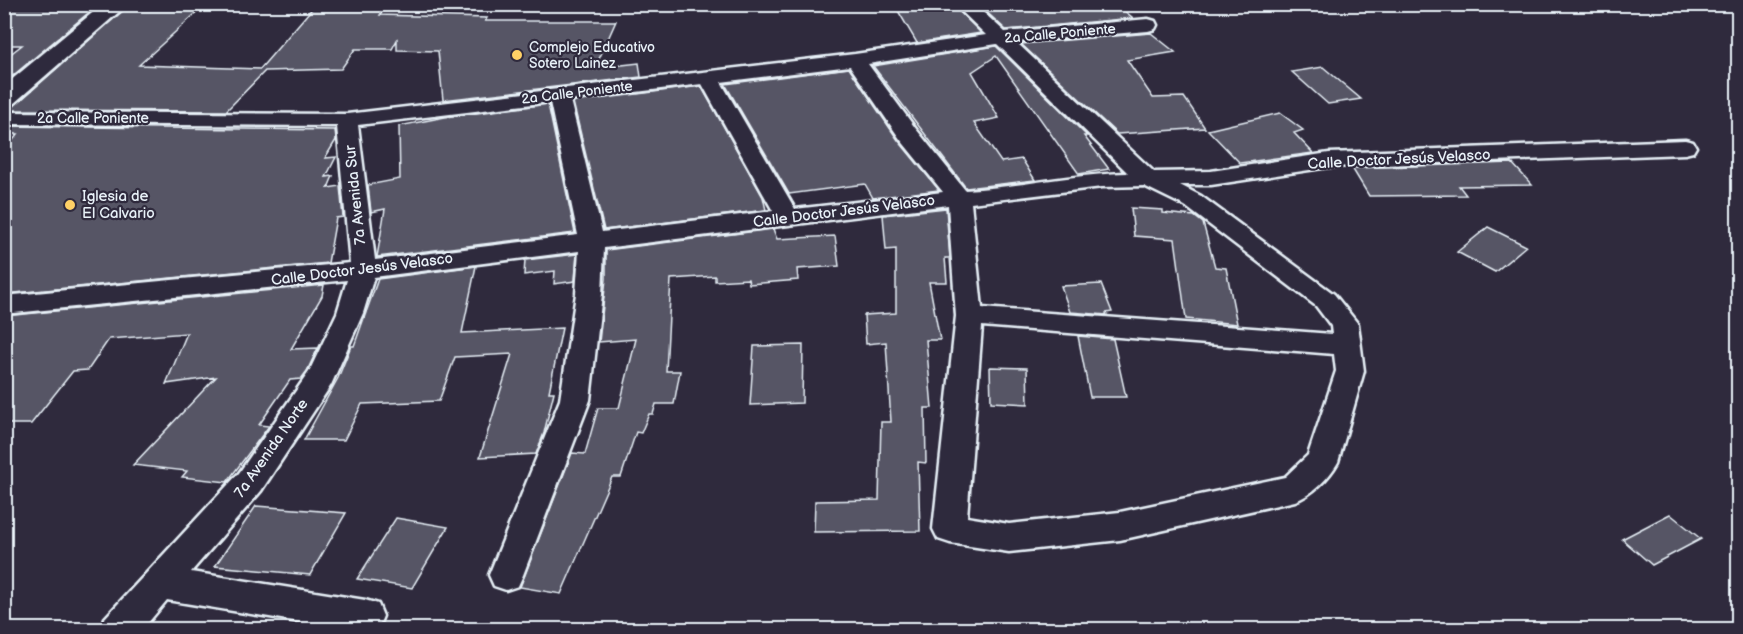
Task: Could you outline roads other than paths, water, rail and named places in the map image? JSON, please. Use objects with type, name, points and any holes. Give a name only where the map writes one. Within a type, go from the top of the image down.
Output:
[{"type":"street","points":[[4,99],[117,4]]},
{"type":"street","points":[[855,60],[908,134],[959,197],[969,316],[950,529],[1009,538],[1119,526],[1294,488],[1322,462],[1350,371],[1344,324],[1325,300],[1193,201],[1148,179],[963,4]]},
{"type":"street","name":"2a Calle Poniente","points":[[4,118],[347,120],[855,60],[1001,38],[1148,26]]},
{"type":"street","points":[[708,76],[788,217]]},
{"type":"street","points":[[507,575],[575,400],[589,294],[592,242],[559,95]]},
{"type":"street","name":"7a Avenida Sur","points":[[347,120],[363,270]]},
{"type":"street","name":"Calle Doctor Jesús Velasco","points":[[4,305],[363,270],[788,217],[994,195],[1102,180],[1211,178],[1329,160],[1685,147]]},
{"type":"street","name":"7a Avenida Norte","points":[[118,630],[250,482],[321,377],[350,312],[363,270]]},
{"type":"street","points":[[969,316],[1345,345]]},
{"type":"street","points":[[161,583],[366,616]]},
{"type":"place","name":"Complejo Educativo Sotero Lainez","points":[[517,55]]},
{"type":"place","name":"Iglesia de El Calvario","points":[[70,205]]}]
